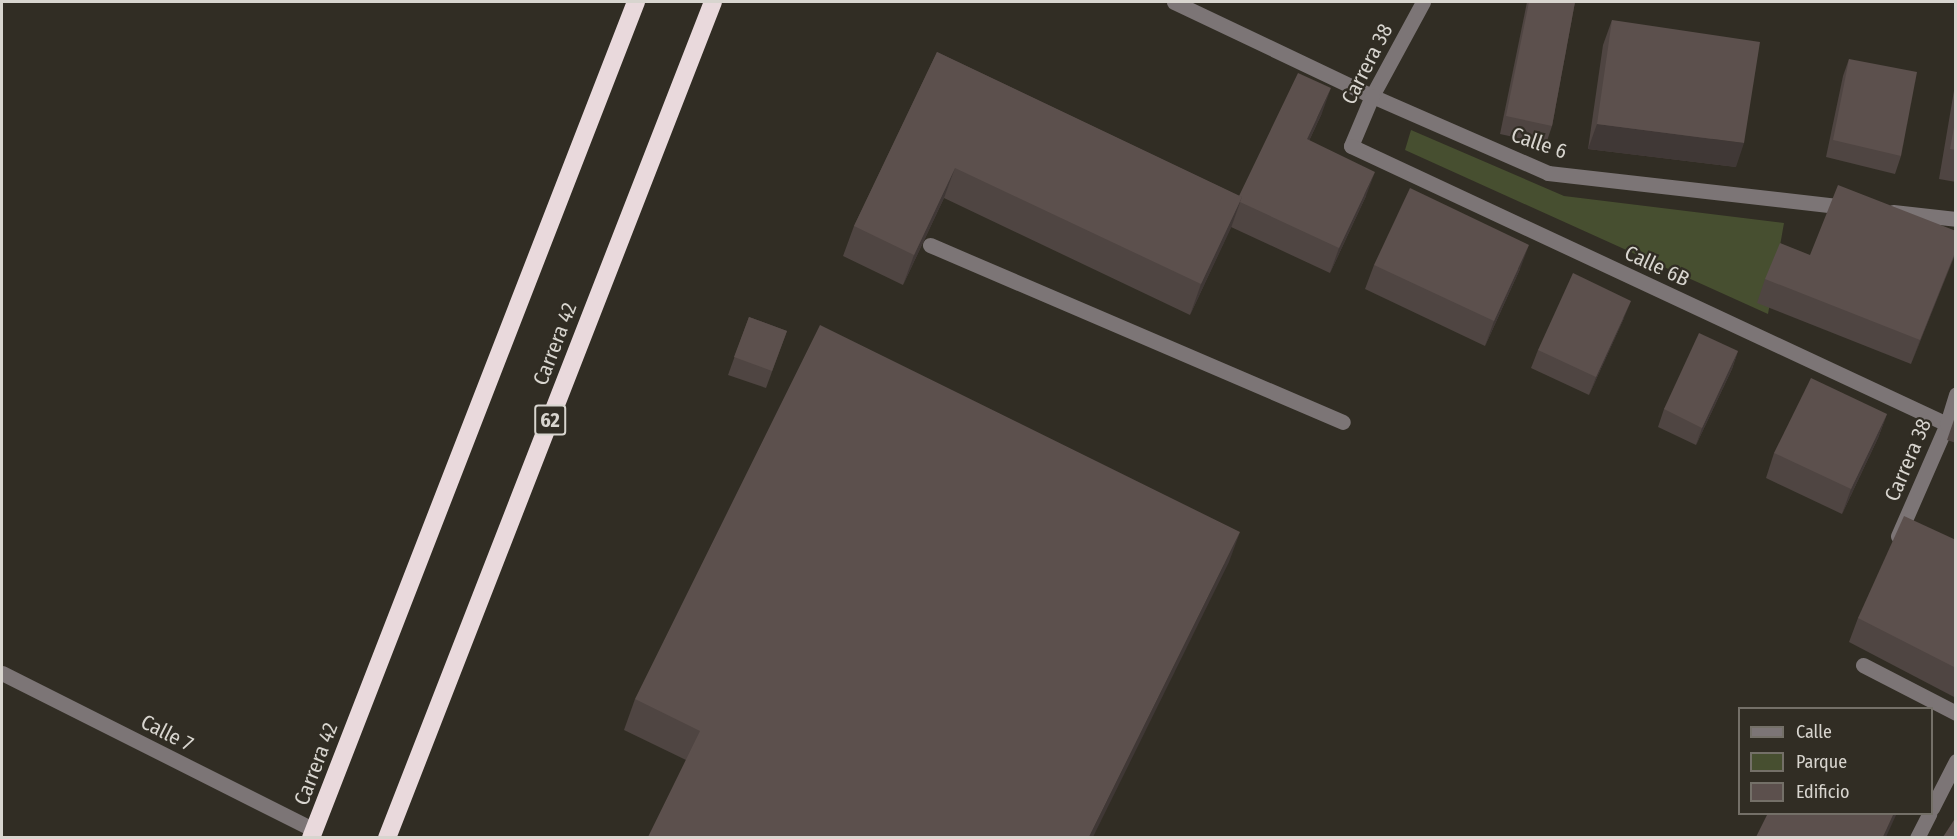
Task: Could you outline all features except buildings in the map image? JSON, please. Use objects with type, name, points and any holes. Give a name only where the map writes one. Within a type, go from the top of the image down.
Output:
[{"type":"highway","name":"Carrera 42","points":[[313,834],[636,2]]},
{"type":"highway","name":"Carrera 42","points":[[387,837],[713,2]]},
{"type":"street","name":"Calle 6","points":[[1174,2],[1372,96],[1548,173],[1956,219]]},
{"type":"street","name":"Carrera 38","points":[[1351,146],[1372,96],[1423,2]]},
{"type":"street","name":"Calle 6B","points":[[1351,146],[1947,424]]},
{"type":"street","points":[[930,245],[1343,422]]},
{"type":"street","name":"Carrera 38","points":[[1895,541],[1947,424],[1956,394]]},
{"type":"street","points":[[1863,665],[1956,713]]},
{"type":"street","name":"Calle 7","points":[[2,673],[313,834]]},
{"type":"street","points":[[1933,806],[1956,761]]},
{"type":"street","points":[[1917,837],[1928,815]]},
{"type":"green space","points":[[1411,130],[1564,196],[1784,223],[1768,314],[1405,150]]}]
